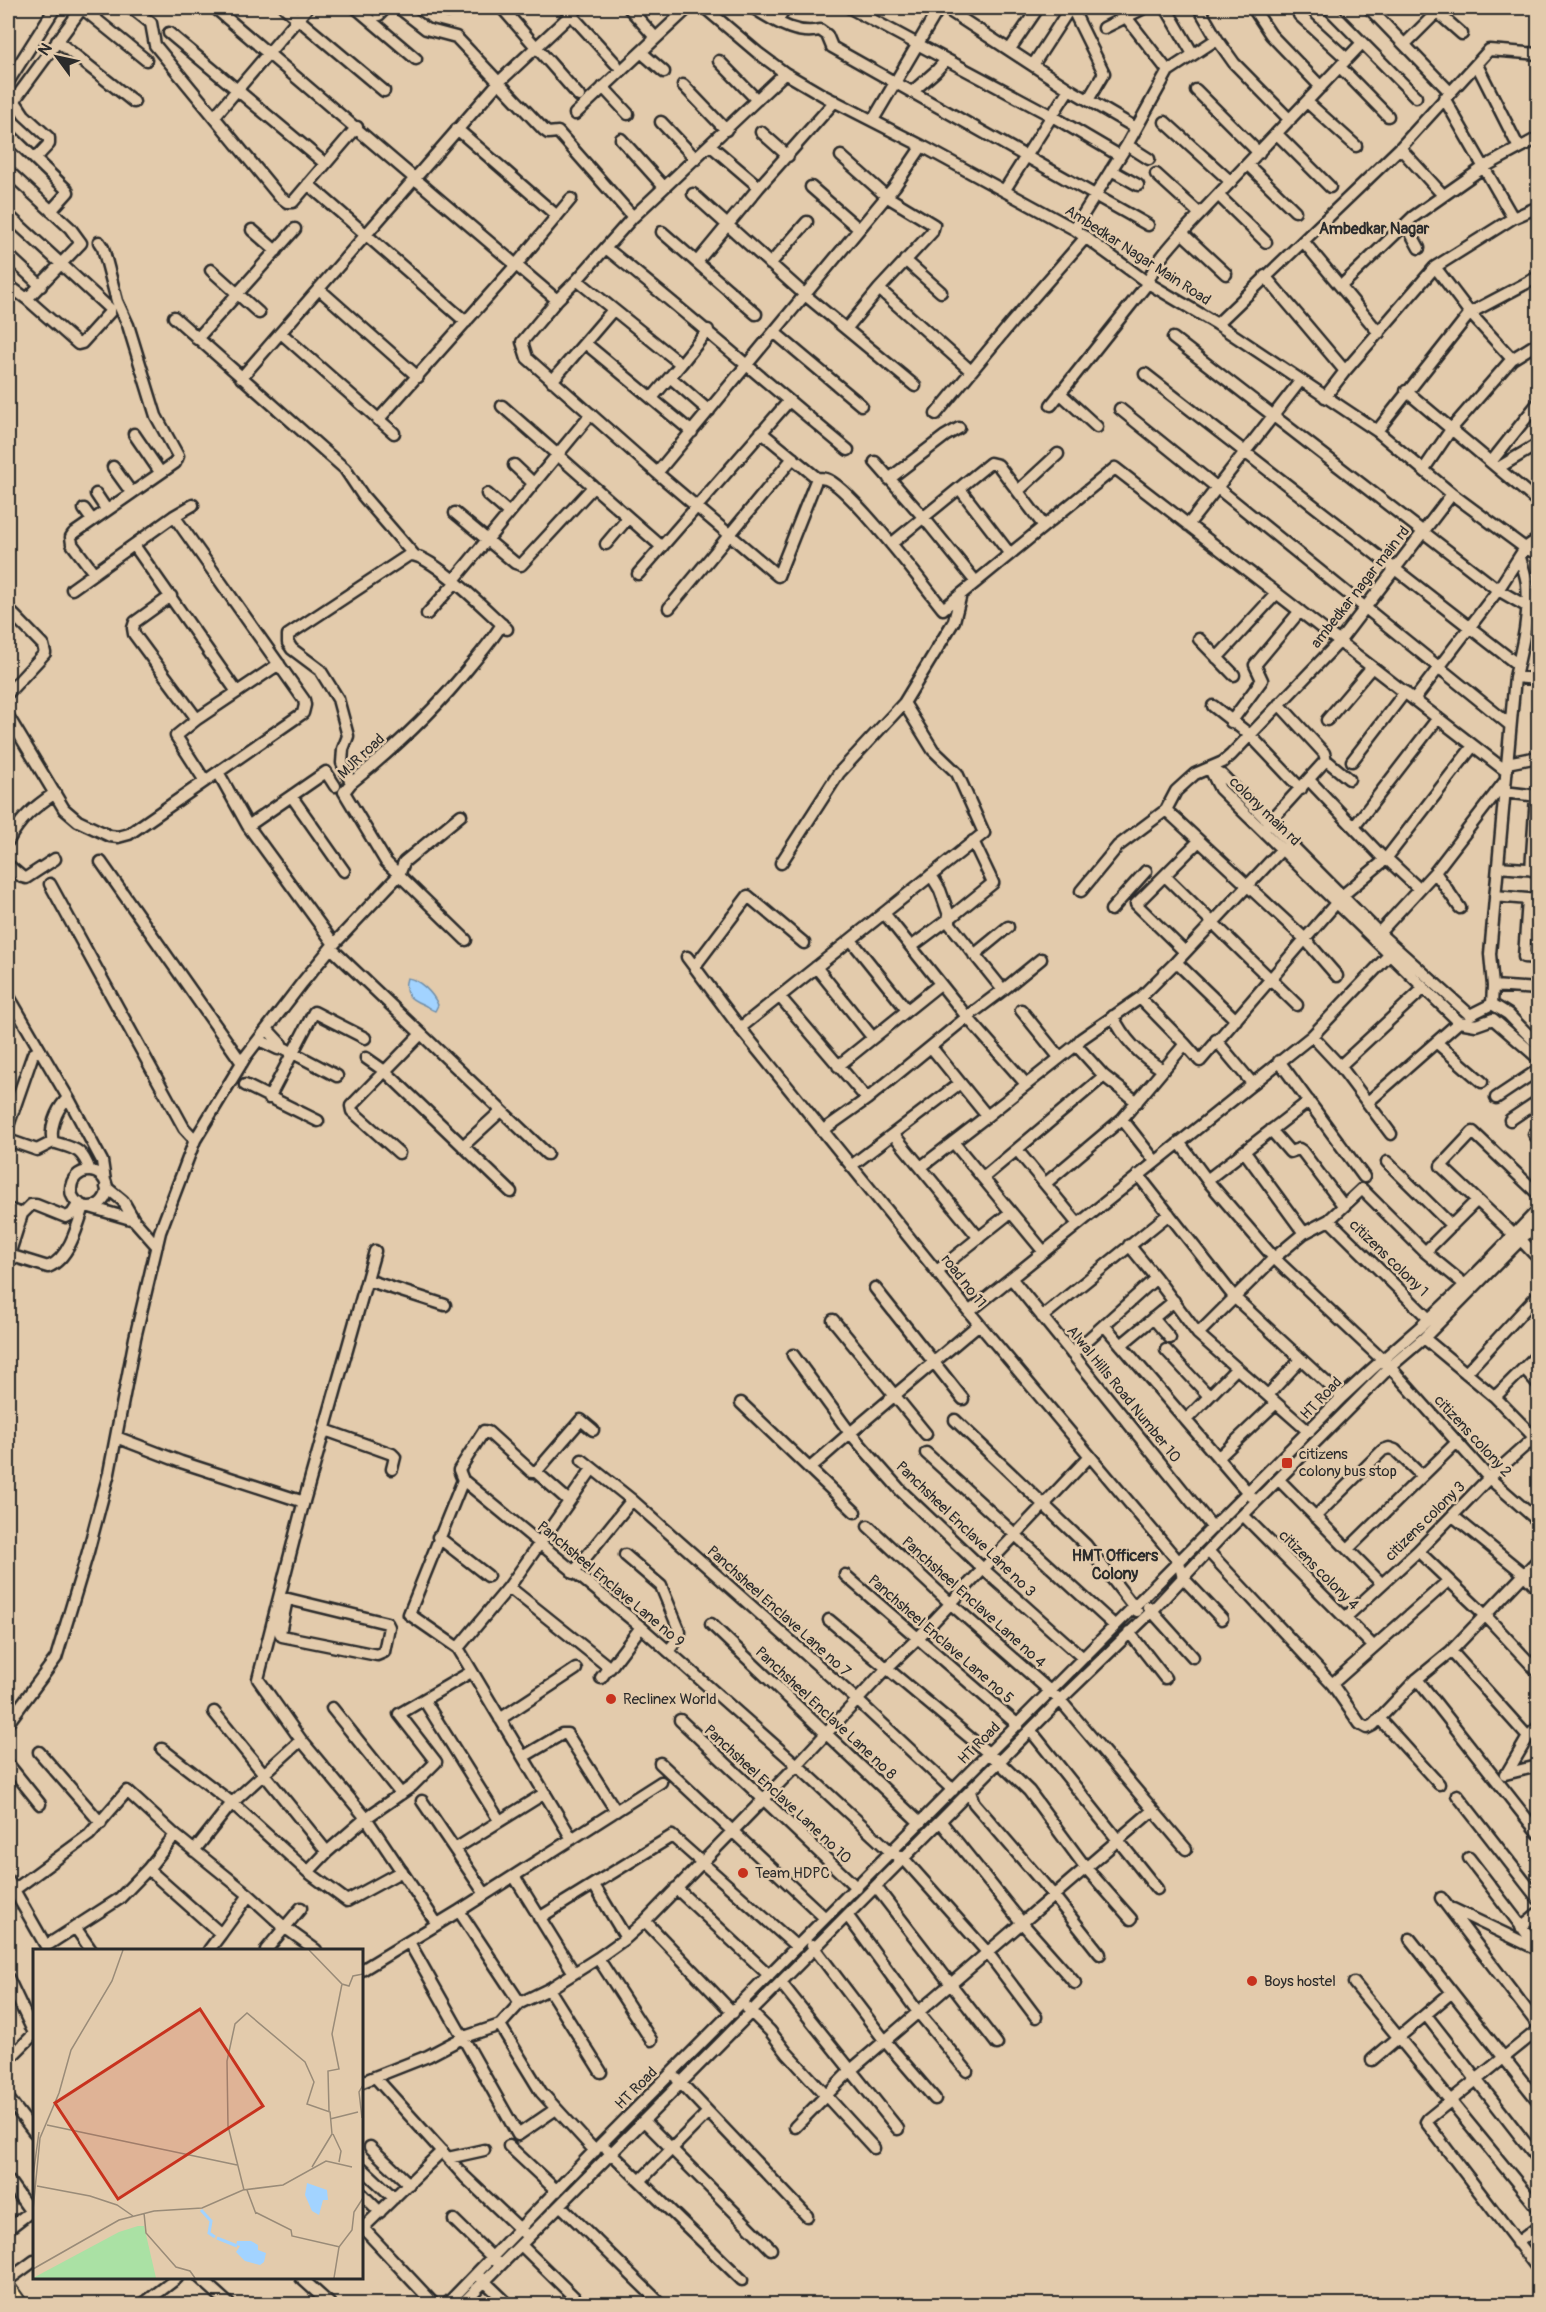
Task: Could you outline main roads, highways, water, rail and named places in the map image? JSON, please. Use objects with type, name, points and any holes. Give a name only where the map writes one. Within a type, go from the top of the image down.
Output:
[{"type":"main road","points":[[8,2286],[21,2304]]},
{"type":"water","points":[[407,978],[416,981],[429,991],[438,1005],[435,1011],[408,995],[406,992]]},
{"type":"place","name":"citizens colony bus stop","points":[[1287,1463]]},
{"type":"place","name":"Reclinex World","points":[[611,1699]]},
{"type":"place","name":"Team HDPC","points":[[743,1873]]},
{"type":"place","name":"Boys hostel","points":[[1252,1981]]},
{"type":"district","name":"Ambedkar Nagar","points":[[1374,228]]},
{"type":"district","name":"HMT Officers Colony","points":[[1115,1564]]}]
